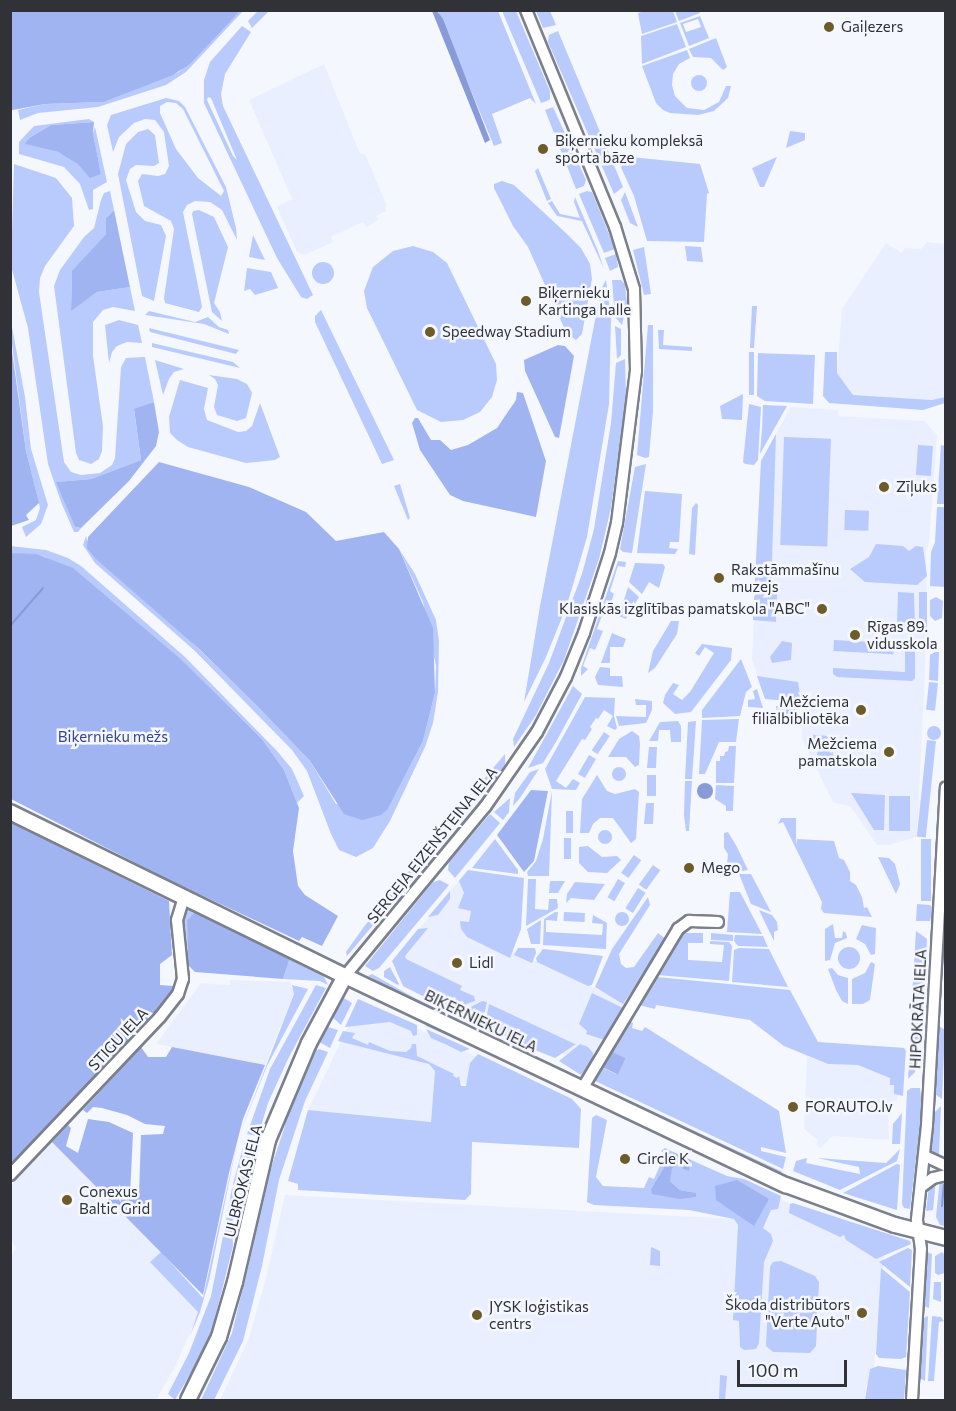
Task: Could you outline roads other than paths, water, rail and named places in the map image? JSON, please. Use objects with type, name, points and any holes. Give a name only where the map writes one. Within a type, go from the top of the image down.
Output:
[{"type":"main road","name":"BIĶERNIEKU IELA","points":[[10,812],[345,976],[801,1191],[894,1225],[945,1238]]},
{"type":"main road","name":"ULBROKAS IELA","points":[[188,1401],[219,1337],[235,1282],[268,1140],[309,1043],[345,976]]},
{"type":"street","name":"SERGEJA EIZENŠTEINA IELA","points":[[345,976],[485,807],[537,732],[566,676],[584,633],[610,553],[617,523],[636,371],[634,289],[615,227],[526,10]]},
{"type":"street","name":"HIPOKRĀTA IELA","points":[[912,1401],[921,1249],[918,1231],[925,1156],[945,788]]},
{"type":"street","name":"STIGU IELA","points":[[10,1175],[178,994],[183,980],[177,920],[183,897]]},
{"type":"street","points":[[582,1089],[678,929],[689,921],[718,922]]},
{"type":"street","points":[[925,1156],[945,1166]]},
{"type":"street","points":[[921,1187],[933,1178],[945,1175]]},
{"type":"waterway","points":[[10,626],[43,588]]},
{"type":"waterway","points":[[942,1206],[944,1185]]},
{"type":"place","name":"Gaiļezers","points":[[829,27]]},
{"type":"place","name":"Biķernieku kompleksā sporta bāze","points":[[543,149]]},
{"type":"place","name":"Biķernieku Kartinga halle","points":[[526,301]]},
{"type":"place","name":"Speedway Stadium","points":[[430,332]]},
{"type":"place","name":"Zīļuks","points":[[884,487]]},
{"type":"place","name":"Rakstāmmašīnu muzejs","points":[[719,578]]},
{"type":"place","name":"Klasiskās izglītības pamatskola \"ABC\"","points":[[822,609]]},
{"type":"place","name":"Rīgas 89. vidusskola","points":[[855,635]]},
{"type":"place","name":"Mežciema filiālbibliotēka","points":[[861,710]]},
{"type":"place","name":"Mežciema pamatskola","points":[[889,752]]},
{"type":"place","name":"Mego","points":[[689,868]]},
{"type":"place","name":"Lidl","points":[[457,963]]},
{"type":"place","name":"FORAUTO.lv","points":[[793,1107]]},
{"type":"place","name":"Circle K","points":[[625,1159]]},
{"type":"place","name":"Conexus Baltic Grid","points":[[67,1200]]},
{"type":"place","name":"Škoda distribūtors \"Verte Auto\"","points":[[862,1313]]},
{"type":"place","name":"JYSK loģistikas centrs","points":[[477,1315]]},
{"type":"park label","name":"Biķernieku mežs","points":[[113,737]]}]
